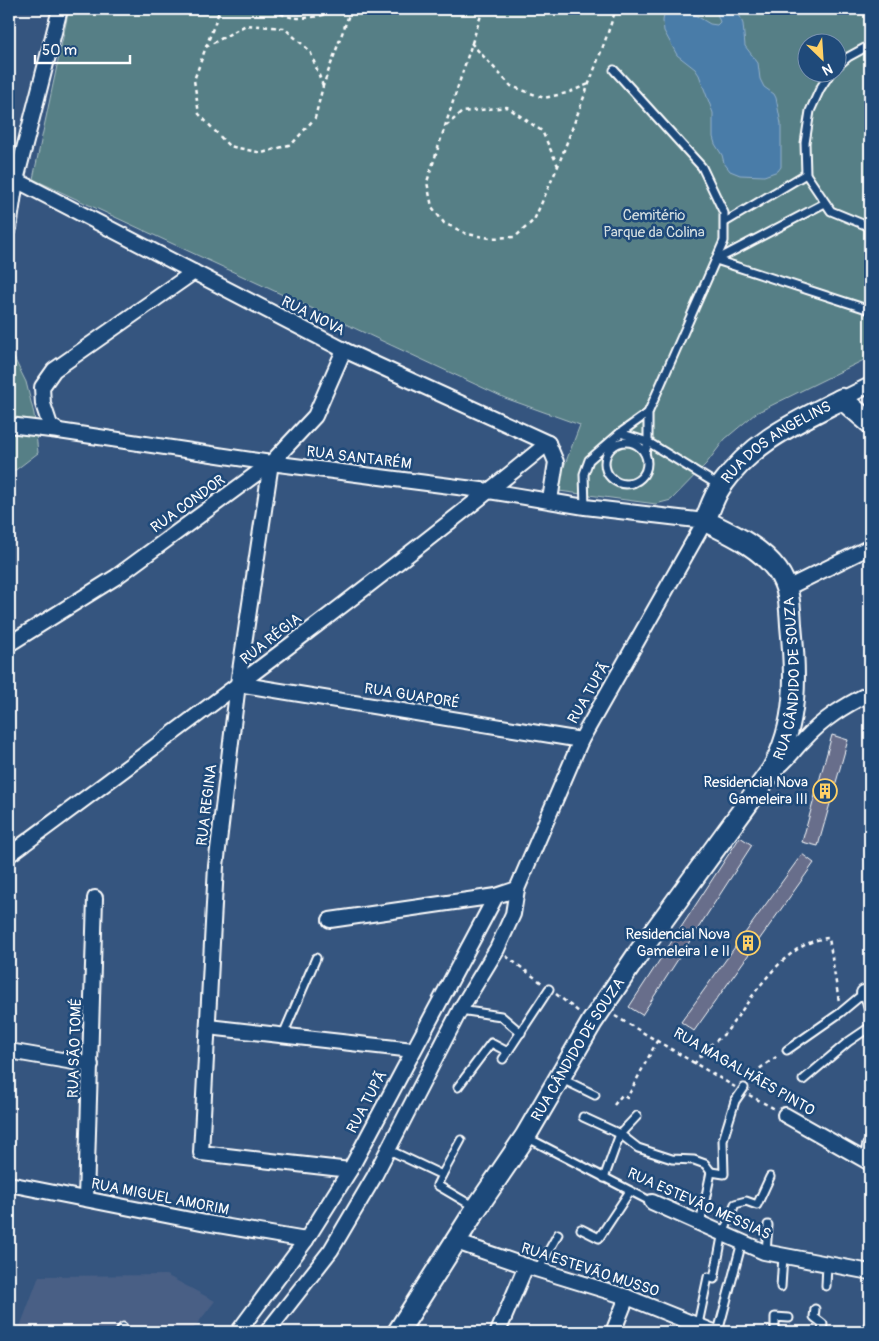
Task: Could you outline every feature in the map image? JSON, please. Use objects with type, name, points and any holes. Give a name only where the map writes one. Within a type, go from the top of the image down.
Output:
[{"type":"street","points":[[9,228],[14,161],[58,9]]},
{"type":"street","name":"RUA NOVA","points":[[12,180],[344,350],[548,443]]},
{"type":"street","points":[[59,431],[50,425],[43,404],[42,387],[54,370],[194,272]]},
{"type":"street","name":"RUA CONDOR","points":[[9,644],[116,577],[271,463],[315,416],[344,350]]},
{"type":"street","name":"RUA DOS ANGELINS","points":[[705,521],[720,487],[764,441],[791,425],[870,386]]},
{"type":"street","points":[[842,399],[870,423]]},
{"type":"street","name":"RUA SANTARÉM","points":[[9,425],[271,463],[550,500],[585,507],[705,521]]},
{"type":"street","points":[[548,443],[556,462],[550,500]]},
{"type":"street","name":"RUA RÉGIA","points":[[9,854],[238,684],[489,492],[548,443]]},
{"type":"street","name":"RUA REGINA","points":[[271,463],[238,684],[216,866],[201,1153],[350,1170]]},
{"type":"street","name":"RUA CÂNDIDO DE SOUZA","points":[[398,1332],[476,1209],[525,1137],[602,1008],[638,954],[772,770],[788,734],[794,699],[795,670],[787,588],[779,572],[768,559],[749,543],[705,521]]},
{"type":"street","name":"RUA TUPÃ","points":[[267,1332],[330,1250],[388,1150],[460,1010],[497,949],[512,914],[517,889],[581,740],[705,521]]},
{"type":"street","points":[[787,588],[870,547]]},
{"type":"street","name":"RUA GUAPORÉ","points":[[238,684],[581,740]]},
{"type":"street","points":[[772,770],[781,766],[802,741],[828,717],[870,693]]},
{"type":"street","points":[[330,920],[496,896],[517,889]]},
{"type":"street","name":"RUA TUPÃ","points":[[238,1332],[306,1240],[350,1170],[496,896]]},
{"type":"street","name":"RUA SÃO TOMÉ","points":[[86,1199],[95,898]]},
{"type":"street","points":[[208,1027],[413,1050]]},
{"type":"street","points":[[9,1051],[90,1066]]},
{"type":"street","name":"RUA MAGALHÃES PINTO","points":[[785,1115],[869,1162]]},
{"type":"street","points":[[869,1162],[870,1146]]},
{"type":"street","name":"RUA MIGUEL AMORIM","points":[[9,1184],[206,1223],[306,1240]]},
{"type":"street","name":"RUA ESTEVÃO MESSIAS","points":[[652,1202],[766,1253],[870,1272]]},
{"type":"street","name":"RUA ESTEVÃO MUSSO","points":[[456,1242],[627,1297],[714,1332]]},
{"type":"street","points":[[498,1332],[532,1268]]},
{"type":"street","points":[[613,1332],[627,1297]]},
{"type":"lane","points":[[846,59],[870,45]]},
{"type":"lane","points":[[614,70],[702,167],[720,202],[725,222],[724,241],[648,413],[648,442],[645,453]]},
{"type":"lane","points":[[825,82],[810,111],[806,143],[806,174],[831,210],[870,227]]},
{"type":"lane","points":[[725,222],[806,174]]},
{"type":"lane","points":[[716,260],[825,203]]},
{"type":"lane","points":[[716,260],[870,310]]},
{"type":"lane","points":[[585,507],[584,474],[589,460],[620,433],[648,413]]},
{"type":"lane","points":[[620,433],[648,442],[720,487]]},
{"type":"lane","points":[[616,444],[620,433]]},
{"type":"lane","points":[[629,442],[636,444],[645,453],[647,467],[640,479],[634,483],[619,484],[608,475],[604,462],[610,448],[616,444],[629,442]]},
{"type":"lane","points":[[283,1035],[316,958]]},
{"type":"lane","points":[[503,1059],[549,989]]},
{"type":"lane","points":[[787,1050],[867,993],[870,1015]]},
{"type":"lane","points":[[460,1010],[501,1016],[521,1034]]},
{"type":"lane","points":[[803,1080],[848,1042],[870,1027]]},
{"type":"lane","points":[[458,1087],[492,1043],[508,1052]]},
{"type":"lane","points":[[560,1078],[595,1095]]},
{"type":"lane","points":[[710,1172],[724,1174],[724,1140],[735,1100],[743,1090]]},
{"type":"lane","points":[[604,1178],[620,1134],[637,1116]]},
{"type":"lane","points":[[583,1117],[620,1134],[638,1148],[672,1159],[694,1160],[705,1164],[710,1172],[700,1224]]},
{"type":"lane","name":"RUA ESTEVÃO MESSIAS","points":[[525,1137],[652,1202]]},
{"type":"lane","points":[[461,1140],[438,1185],[476,1209]]},
{"type":"lane","points":[[388,1150],[442,1175]]},
{"type":"lane","points":[[698,1324],[708,1277],[714,1279],[723,1234],[735,1204],[746,1201],[757,1205],[770,1177]]},
{"type":"lane","points":[[581,1229],[600,1238],[630,1191]]},
{"type":"lane","points":[[766,1253],[768,1225]]},
{"type":"lane","points":[[532,1268],[558,1234]]},
{"type":"lane","points":[[718,1332],[742,1242]]},
{"type":"lane","points":[[781,1287],[783,1256]]},
{"type":"lane","points":[[826,1286],[827,1264]]},
{"type":"lane","points":[[815,1309],[814,1317],[823,1324],[822,1332]]},
{"type":"lane","points":[[865,1332],[870,1322],[870,1314]]},
{"type":"lane","points":[[775,1332],[775,1317],[789,1318]]},
{"type":"path","points":[[220,9],[194,80],[199,114],[229,146],[262,153],[292,144],[315,118],[323,86],[351,9]]},
{"type":"path","points":[[274,9],[282,15],[296,18],[322,16],[343,9]]},
{"type":"path","points":[[483,9],[427,182],[432,207],[444,223],[466,234],[490,238],[515,237],[534,220],[558,166],[616,9]]},
{"type":"path","points":[[206,47],[246,25],[284,28],[310,50],[323,86]]},
{"type":"path","points":[[471,43],[511,86],[544,98],[567,93],[589,84]]},
{"type":"path","points":[[445,127],[462,112],[507,107],[542,131],[558,166]]},
{"type":"path","points":[[695,1064],[708,1047],[725,1033],[761,984],[791,953],[818,938],[829,938],[840,1013]]},
{"type":"path","name":"RUA MAGALHÃES PINTO","points":[[602,1008],[785,1115]]},
{"type":"path","points":[[614,1105],[622,1095],[627,1098],[657,1041]]},
{"type":"path","points":[[743,1090],[759,1069],[787,1050]]},
{"type":"shaded area","points":[[669,9],[685,9],[710,24],[717,25],[720,22],[717,14],[712,9],[737,9],[743,24],[745,46],[758,63],[760,79],[764,87],[774,94],[776,98],[781,124],[781,167],[778,171],[764,176],[740,175],[730,171],[724,163],[713,137],[713,113],[699,75],[695,69],[677,55],[664,31],[664,14]]},
{"type":"shaded area","points":[[166,1275],[215,1301],[191,1332],[18,1332],[39,1276]]},
{"type":"green space","name":"Cemitério Parque da Colina","points":[[69,9],[870,9],[870,357],[756,413],[725,439],[706,464],[671,500],[656,504],[559,491],[557,485],[580,425],[505,398],[33,179]]},
{"type":"green space","points":[[9,356],[14,358],[26,382],[34,414],[38,453],[9,473]]},
{"type":"building","name":"Residencial Nova Gameleira III","points":[[832,735],[848,740],[818,846],[802,842]]},
{"type":"building","name":"Residencial Nova Gameleira I e II","points":[[740,837],[752,845],[642,1015],[629,1007]]},
{"type":"building","name":"Residencial Nova Gameleira I e II","points":[[802,854],[814,863],[694,1031],[681,1022]]},
{"type":"place","name":"Residencial Nova Gameleira III","points":[[825,791]]},
{"type":"place","name":"Residencial Nova Gameleira I e II","points":[[748,943]]}]
